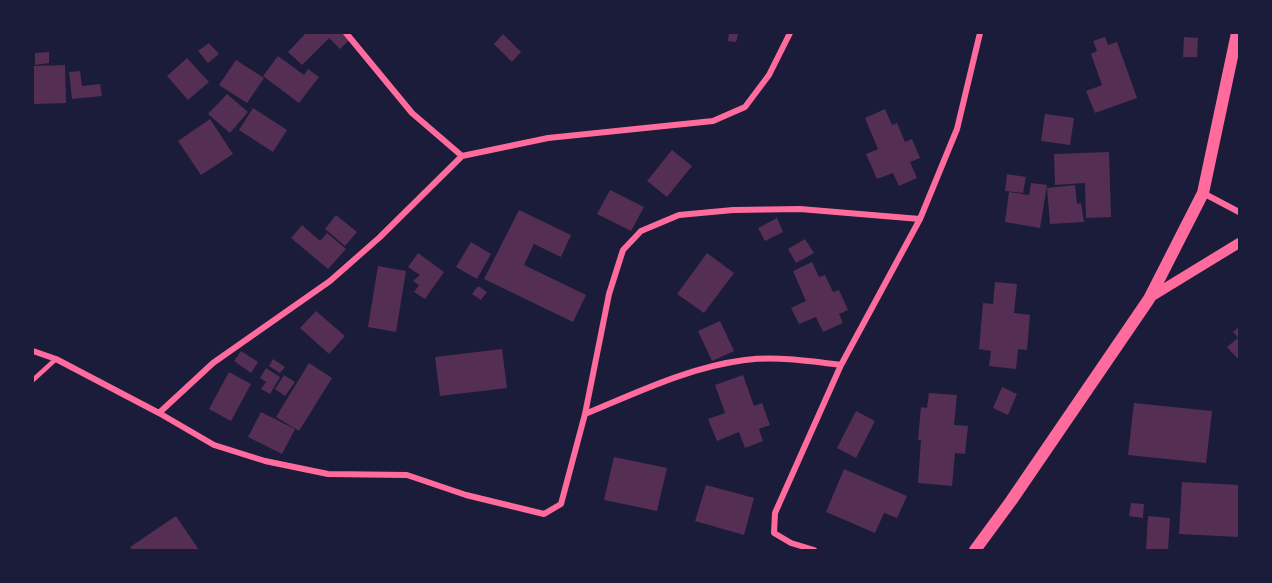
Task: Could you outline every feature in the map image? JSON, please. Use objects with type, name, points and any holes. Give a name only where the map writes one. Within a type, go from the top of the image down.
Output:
[{"type":"main road","points":[[975,550],[1149,298],[1203,193],[1237,33]]},
{"type":"street","points":[[346,33],[412,113],[462,156]]},
{"type":"street","points":[[159,413],[213,363],[330,281],[380,237],[462,156],[548,138],[713,121],[745,107],[769,75],[790,33]]},
{"type":"street","points":[[814,550],[791,543],[774,533],[775,513],[841,365],[920,219],[957,129],[980,33]]},
{"type":"street","points":[[1203,193],[1239,212]]},
{"type":"street","points":[[33,351],[56,359],[159,413],[214,445],[265,461],[327,474],[407,475],[466,495],[544,514],[561,504],[585,414],[609,294],[623,250],[641,231],[679,215],[733,210],[801,209],[920,219]]},
{"type":"street","points":[[1149,298],[1239,243]]},
{"type":"street","points":[[585,414],[702,368],[746,360],[795,359],[841,365]]},
{"type":"lane","points":[[33,380],[56,359]]},
{"type":"building","points":[[306,33],[343,33],[350,39],[340,49],[329,38],[302,65],[288,52]]},
{"type":"building","points":[[729,33],[738,34],[736,42],[728,41]]},
{"type":"building","points":[[503,34],[521,52],[512,62],[494,44]]},
{"type":"building","points":[[1105,37],[1108,45],[1117,42],[1137,98],[1095,113],[1086,91],[1102,85],[1091,54],[1097,51],[1093,41]]},
{"type":"building","points":[[1184,37],[1198,38],[1197,57],[1183,57]]},
{"type":"building","points":[[209,43],[219,54],[208,63],[198,51]]},
{"type":"building","points":[[49,52],[49,63],[35,65],[35,53]]},
{"type":"building","points":[[278,56],[304,75],[308,69],[319,77],[299,103],[263,76]]},
{"type":"building","points":[[187,58],[209,82],[188,100],[167,76]]},
{"type":"building","points":[[236,60],[264,78],[247,103],[219,85]]},
{"type":"building","points":[[65,65],[66,103],[33,104],[33,66]]},
{"type":"building","points":[[80,71],[82,86],[100,84],[102,96],[72,99],[69,72]]},
{"type":"building","points":[[227,94],[248,112],[230,133],[208,114]]},
{"type":"building","points":[[253,108],[287,130],[273,152],[239,130]]},
{"type":"building","points":[[885,109],[892,125],[897,123],[905,142],[912,139],[920,158],[910,162],[917,178],[899,186],[893,173],[877,179],[866,154],[878,149],[865,118]]},
{"type":"building","points":[[1045,114],[1074,118],[1070,145],[1041,141]]},
{"type":"building","points":[[210,119],[233,154],[201,175],[178,141]]},
{"type":"building","points":[[672,150],[692,166],[667,197],[647,181]]},
{"type":"building","points":[[1109,152],[1111,217],[1086,218],[1085,183],[1055,185],[1054,154]]},
{"type":"building","points":[[1007,174],[1026,177],[1023,193],[1005,191]]},
{"type":"building","points":[[1031,183],[1047,185],[1040,228],[1005,222],[1009,192],[1029,195]]},
{"type":"building","points":[[1075,185],[1077,204],[1081,203],[1084,222],[1050,224],[1047,188]]},
{"type":"building","points":[[610,190],[644,207],[631,231],[597,214]]},
{"type":"building","points":[[519,210],[571,235],[561,257],[534,244],[524,265],[586,295],[573,322],[484,279]]},
{"type":"building","points":[[336,215],[357,232],[345,246],[325,229]]},
{"type":"building","points":[[777,218],[783,232],[765,241],[758,228]]},
{"type":"building","points":[[302,225],[320,241],[327,233],[346,249],[328,269],[291,238]]},
{"type":"building","points":[[805,239],[814,253],[796,263],[788,249]]},
{"type":"building","points":[[471,242],[491,254],[477,279],[456,267]]},
{"type":"building","points":[[418,253],[444,272],[425,299],[414,292],[419,285],[413,281],[420,275],[408,267]]},
{"type":"building","points":[[707,253],[734,273],[704,313],[677,294]]},
{"type":"building","points":[[812,262],[819,277],[825,275],[833,292],[839,290],[848,310],[839,314],[843,323],[823,332],[816,317],[799,324],[791,308],[806,301],[793,271]]},
{"type":"building","points":[[378,266],[406,271],[396,332],[368,327]]},
{"type":"building","points":[[995,282],[1017,284],[1014,313],[1030,315],[1027,350],[1018,349],[1016,369],[989,366],[991,351],[979,349],[983,303],[993,304]]},
{"type":"building","points":[[478,286],[487,292],[481,300],[472,294]]},
{"type":"building","points":[[316,311],[345,336],[329,354],[300,328]]},
{"type":"building","points":[[720,321],[734,351],[712,361],[698,331]]},
{"type":"building","points":[[1239,327],[1239,360],[1227,347],[1238,338],[1233,332]]},
{"type":"building","points":[[502,349],[507,388],[440,396],[435,357]]},
{"type":"building","points":[[241,351],[258,362],[251,373],[234,361]]},
{"type":"building","points":[[273,359],[285,367],[280,373],[269,366]]},
{"type":"building","points":[[309,363],[332,378],[299,431],[276,417]]},
{"type":"building","points":[[266,368],[280,377],[270,394],[261,389],[266,382],[260,378]]},
{"type":"building","points":[[229,372],[251,384],[231,421],[209,409]]},
{"type":"building","points":[[284,375],[295,382],[285,396],[275,389]]},
{"type":"building","points":[[743,375],[754,406],[762,403],[770,425],[759,429],[763,441],[745,448],[739,432],[717,441],[708,419],[725,413],[715,385]]},
{"type":"building","points":[[1002,387],[1017,394],[1008,415],[993,408]]},
{"type":"building","points":[[929,393],[957,395],[954,425],[968,426],[965,454],[955,453],[952,486],[918,483],[921,407],[927,408]]},
{"type":"building","points":[[1134,403],[1212,411],[1206,463],[1128,455]]},
{"type":"building","points":[[856,411],[875,421],[856,458],[837,448]]},
{"type":"building","points":[[261,412],[295,429],[282,454],[248,437]]},
{"type":"building","points":[[614,457],[667,468],[657,511],[604,500]]},
{"type":"building","points":[[844,469],[907,496],[897,518],[884,513],[875,533],[826,512]]},
{"type":"building","points":[[1182,482],[1239,485],[1239,537],[1179,534]]},
{"type":"building","points":[[706,485],[754,498],[744,535],[695,521]]},
{"type":"building","points":[[1131,503],[1144,504],[1143,518],[1129,516]]},
{"type":"building","points":[[176,516],[199,550],[132,550],[130,547]]},
{"type":"building","points":[[1148,516],[1170,518],[1168,550],[1146,550]]}]
